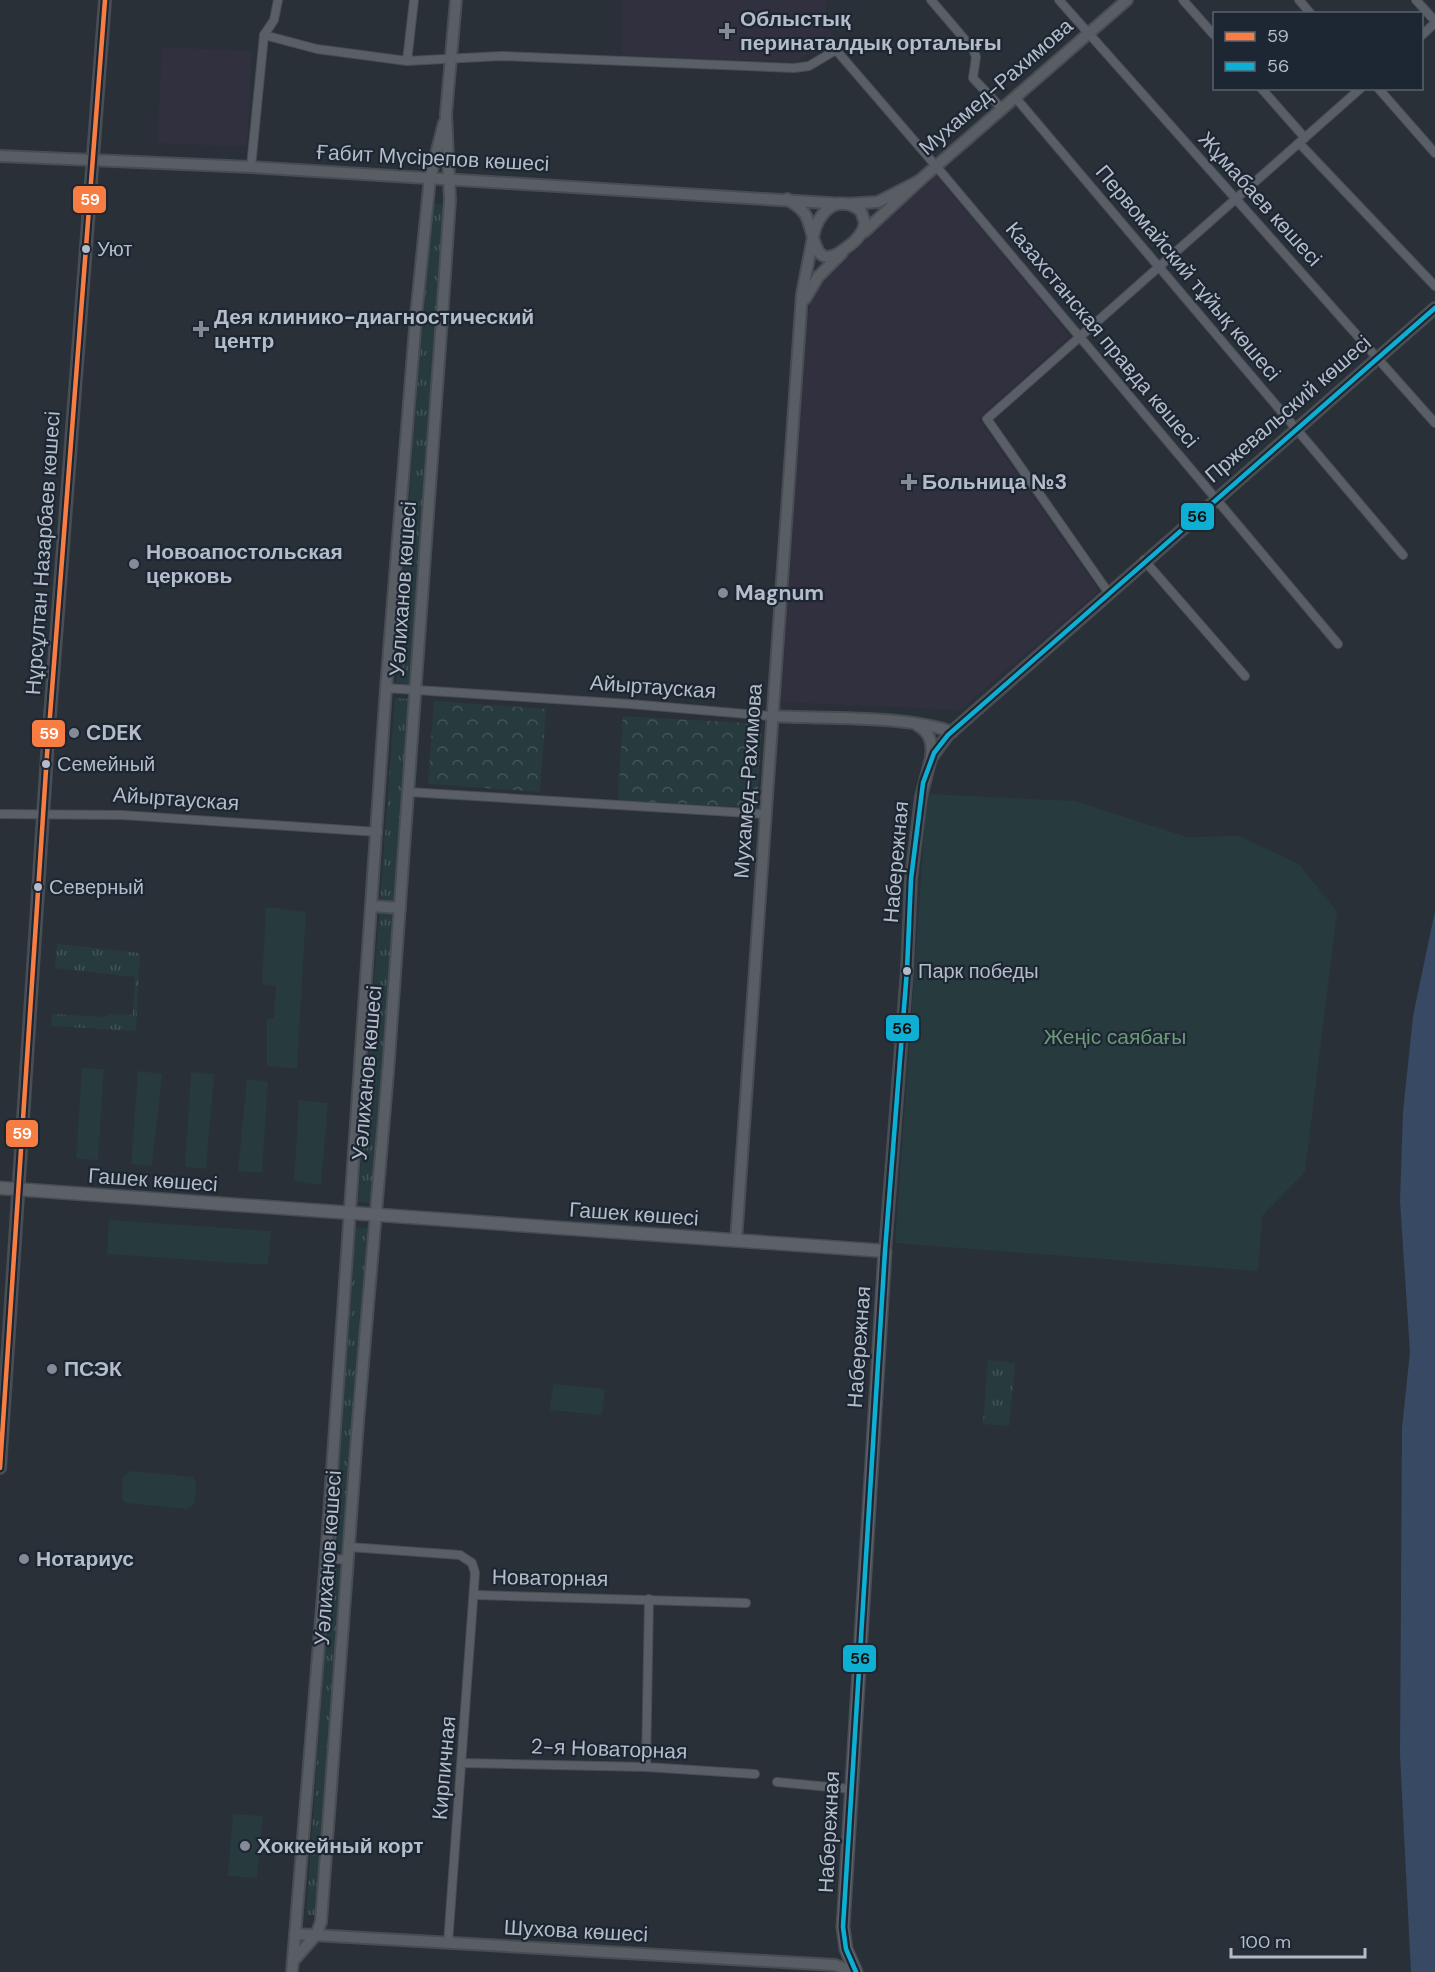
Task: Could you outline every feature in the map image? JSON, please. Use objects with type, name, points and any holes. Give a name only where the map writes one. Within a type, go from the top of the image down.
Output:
[{"type":"main road","name":"Нұрсұлтан Назарбаев көшесі","points":[[0,1468],[43,814],[105,0]]},
{"type":"main road","points":[[446,114],[456,0]]},
{"type":"main road","name":"Мухамед-Рахимова","points":[[919,181],[1126,0]]},
{"type":"main road","name":"Уәлиханов көшесі","points":[[293,1966],[327,1558],[386,688],[416,316],[430,178],[446,114]]},
{"type":"main road","name":"Уәлиханов көшесі","points":[[293,1966],[316,1935],[321,1923],[349,1547],[378,1216],[400,908],[450,179],[446,114]]},
{"type":"main road","name":"Ғабит Мүсірепов көшесі","points":[[0,156],[251,167],[844,204],[878,202],[919,181]]},
{"type":"main road","points":[[799,323],[807,294],[818,277],[919,181]]},
{"type":"main road","points":[[787,199],[805,214],[813,237],[817,251],[826,256],[840,253],[852,244],[863,230],[865,219],[858,209],[844,204],[829,208],[820,214],[813,237],[799,323]]},
{"type":"main road","name":"Пржевальский көшесі","points":[[952,732],[1144,560],[1435,308]]},
{"type":"main road","name":"Мухамед-Рахимова","points":[[736,1241],[799,323]]},
{"type":"main road","name":"Айыртауская","points":[[771,716],[917,724],[936,726],[952,732]]},
{"type":"main road","points":[[917,724],[926,731],[931,740],[931,758]]},
{"type":"main road","name":"Набережная","points":[[855,1972],[846,1949],[843,1927],[885,1251],[907,970],[911,879],[921,796],[931,758],[952,732]]},
{"type":"main road","points":[[371,906],[400,908]]},
{"type":"main road","name":"Гашек көшесі","points":[[0,1188],[885,1251]]},
{"type":"main road","points":[[828,1965],[840,1958],[843,1927]]},
{"type":"main road","name":"Шухова көшесі","points":[[295,1934],[828,1965],[845,1967],[855,1972]]},
{"type":"street","points":[[251,167],[264,35],[274,20],[278,0]]},
{"type":"street","points":[[407,61],[414,0]]},
{"type":"street","points":[[931,0],[973,49],[976,57],[973,78],[1002,109]]},
{"type":"street","name":"Жұмабаев көшесі","points":[[1059,0],[1435,423]]},
{"type":"street","points":[[1183,0],[1213,33]]},
{"type":"street","points":[[1299,0],[1309,12]]},
{"type":"street","points":[[1416,0],[1435,22],[1423,34]]},
{"type":"street","points":[[264,35],[317,49],[407,61],[450,59]]},
{"type":"street","name":"Казахстанская правда көшесі","points":[[450,59],[501,56],[794,68],[809,66],[836,50],[1338,644]]},
{"type":"street","points":[[1263,90],[1302,141],[1435,286]]},
{"type":"street","points":[[1108,592],[987,419],[1359,90]]},
{"type":"street","points":[[1380,90],[1435,153]]},
{"type":"street","name":"Первомайский тұйық көшесі","points":[[1015,97],[1403,555]]},
{"type":"street","points":[[1144,560],[1245,676]]},
{"type":"street","name":"Айыртауская","points":[[386,688],[771,716]]},
{"type":"street","points":[[408,792],[765,814]]},
{"type":"street","name":"Айыртауская","points":[[0,814],[122,815],[378,832]]},
{"type":"street","name":"Новаторная","points":[[349,1547],[460,1555],[469,1560],[474,1568],[476,1595],[746,1603]]},
{"type":"street","points":[[327,1558],[348,1560]]},
{"type":"street","name":"Кирпичная","points":[[448,1943],[476,1595]]},
{"type":"street","points":[[646,1767],[649,1599]]},
{"type":"street","name":"2-я Новаторная","points":[[462,1763],[646,1767],[755,1774]]},
{"type":"street","points":[[777,1782],[851,1789]]},
{"type":"shaded area","name":"Облыстық перинаталдық орталығы","points":[[622,0],[826,0],[826,24],[836,38],[796,62],[622,56]]},
{"type":"shaded area","points":[[162,47],[252,51],[247,147],[157,143]]},
{"type":"shaded area","name":"Больница №3","points":[[936,175],[1070,336],[978,418],[1099,591],[960,710],[781,702],[806,323],[810,304],[817,290],[832,273]]},
{"type":"green space","points":[[430,204],[445,205],[410,684],[396,683]]},
{"type":"green space","points":[[395,698],[409,699],[372,1203],[358,1202]]},
{"type":"green space","points":[[434,701],[546,709],[540,792],[428,784]]},
{"type":"green space","points":[[623,716],[762,724],[757,808],[618,800]]},
{"type":"green space","name":"Жеңіс саябағы","points":[[927,794],[1075,801],[1187,837],[1239,836],[1299,864],[1337,912],[1305,1172],[1262,1216],[1258,1271],[895,1243]]},
{"type":"green space","points":[[266,907],[306,912],[297,1069],[267,1066],[267,1019],[274,1018],[276,986],[262,984]]},
{"type":"green space","points":[[57,944],[140,953],[136,1031],[51,1026],[52,1014],[105,1017],[110,1014],[133,1015],[135,977],[55,968]]},
{"type":"green space","points":[[82,1068],[104,1069],[98,1160],[76,1159]]},
{"type":"green space","points":[[138,1071],[162,1074],[152,1166],[131,1164]]},
{"type":"green space","points":[[191,1072],[214,1074],[206,1169],[185,1167]]},
{"type":"green space","points":[[247,1079],[268,1082],[262,1173],[238,1171]]},
{"type":"green space","points":[[299,1100],[328,1103],[321,1185],[294,1181]]},
{"type":"green space","points":[[109,1220],[271,1231],[268,1265],[107,1254]]},
{"type":"green space","points":[[355,1227],[367,1228],[344,1552],[333,1551]]},
{"type":"green space","points":[[988,1360],[1015,1363],[1009,1426],[983,1424]]},
{"type":"green space","points":[[553,1384],[605,1389],[602,1415],[550,1410]]},
{"type":"green space","points":[[131,1471],[193,1477],[196,1482],[195,1503],[187,1509],[125,1503],[122,1499],[123,1477]]},
{"type":"green space","points":[[331,1567],[342,1569],[315,1915],[306,1915]]},
{"type":"green space","name":"Хоккейный корт","points":[[233,1814],[263,1816],[257,1878],[228,1876]]},
{"type":"water","points":[[1435,911],[1435,1972],[1411,1972],[1400,1755],[1402,1428],[1410,1352],[1400,1201],[1403,1112],[1413,1016]]},
{"type":"transit line","name":"59","points":[[0,1468],[47,755],[105,0]]},
{"type":"transit line","name":"56","points":[[856,1972],[846,1949],[843,1927],[885,1251],[907,970],[911,879],[923,783],[934,753],[948,735],[1435,308]]},
{"type":"place","name":"Облыстық перинаталдық орталығы","points":[[727,31]]},
{"type":"place","name":"Уют","points":[[86,249]]},
{"type":"place","name":"Дея клинико-диагностический центр","points":[[201,329]]},
{"type":"place","name":"Больница №3","points":[[909,482]]},
{"type":"place","name":"Новоапостольская церковь","points":[[134,564]]},
{"type":"place","name":"Magnum","points":[[723,593]]},
{"type":"place","name":"CDEK","points":[[74,733]]},
{"type":"place","name":"Семейный","points":[[46,764]]},
{"type":"place","name":"Северный","points":[[38,887]]},
{"type":"place","name":"Парк победы","points":[[907,971]]},
{"type":"place","name":"ПСЭК","points":[[52,1369]]},
{"type":"place","name":"Нотариус","points":[[24,1559]]},
{"type":"place","name":"Хоккейный корт","points":[[245,1846]]}]
